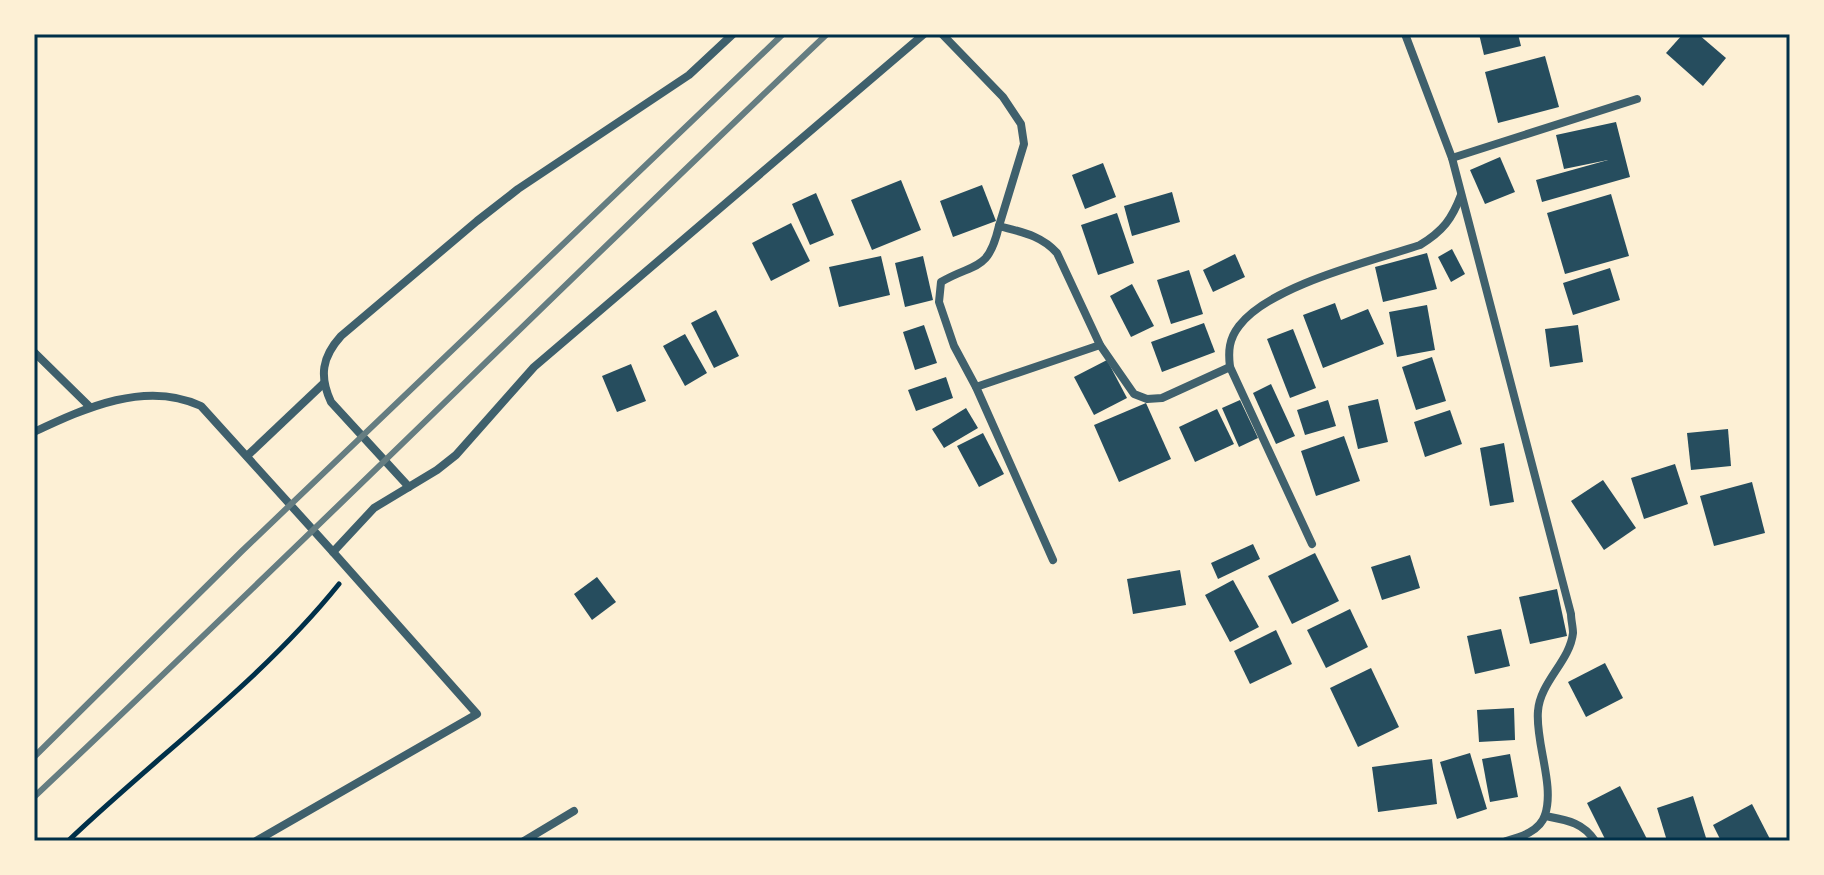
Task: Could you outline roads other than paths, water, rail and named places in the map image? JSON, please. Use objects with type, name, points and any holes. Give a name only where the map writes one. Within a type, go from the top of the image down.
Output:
[{"type":"street","points":[[409,487],[331,402],[323,384],[326,358],[331,347],[518,189],[689,75],[733,34]]},
{"type":"street","points":[[333,552],[374,508],[456,455],[534,367],[924,34]]},
{"type":"street","points":[[942,34],[1003,97],[1021,124],[1024,144],[990,253],[973,269],[941,282],[939,302],[954,346],[976,387],[1053,560]]},
{"type":"street","points":[[1405,34],[1452,158],[1571,614],[1573,634],[1541,697],[1537,713],[1546,793],[1545,816],[1534,830],[1506,841]]},
{"type":"street","points":[[1452,158],[1637,99]]},
{"type":"street","points":[[1312,544],[1230,367],[1228,349],[1233,336],[1240,324],[1288,290],[1420,245],[1440,233],[1452,218],[1462,194]]},
{"type":"street","points":[[999,226],[1035,236],[1057,253],[1100,345],[1134,394],[1147,399],[1162,398],[1230,367]]},
{"type":"street","points":[[976,387],[1100,345]]},
{"type":"street","points":[[34,352],[89,406]]},
{"type":"street","points":[[247,456],[323,384]]},
{"type":"street","points":[[34,432],[89,406],[162,394],[185,398],[201,406],[477,714],[256,841]]},
{"type":"street","points":[[524,841],[574,811]]},
{"type":"street","points":[[1545,816],[1575,822],[1585,828],[1595,841]]},
{"type":"railway","points":[[34,757],[242,551],[783,34]]},
{"type":"railway","points":[[34,797],[827,34]]}]
